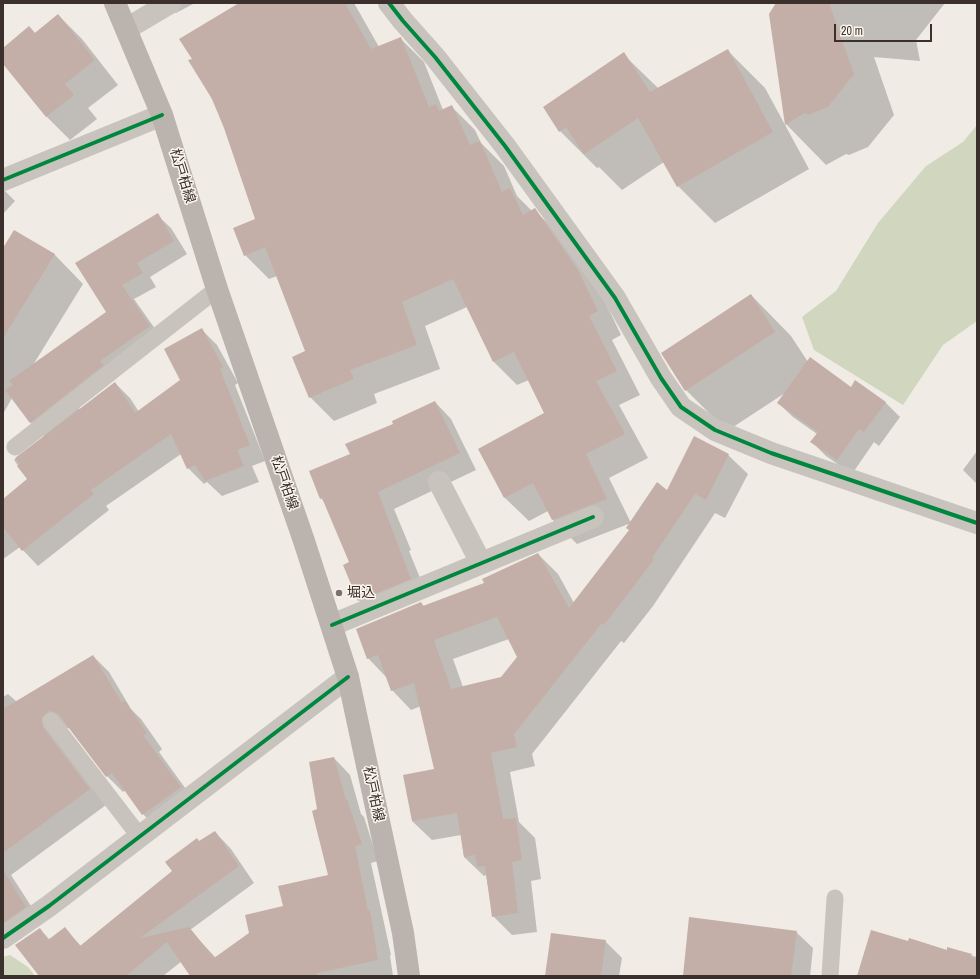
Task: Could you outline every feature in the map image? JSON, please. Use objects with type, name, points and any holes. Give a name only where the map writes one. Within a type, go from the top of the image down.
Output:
[{"type":"main road","name":"松戸柏線","points":[[115,3],[162,115],[217,289],[332,625],[348,677],[403,933],[410,976]]},
{"type":"street","points":[[126,29],[170,3]]},
{"type":"street","points":[[389,3],[435,57],[505,146],[615,298],[661,378],[681,407],[715,430],[771,453],[977,523]]},
{"type":"street","points":[[3,180],[162,115]]},
{"type":"street","points":[[439,482],[481,563]]},
{"type":"street","points":[[332,625],[593,517]]},
{"type":"street","points":[[3,938],[49,906],[348,677]]},
{"type":"lane","points":[[14,447],[217,289]]},
{"type":"lane","points":[[52,720],[140,837]]},
{"type":"lane","points":[[830,976],[835,898]]},
{"type":"green space","points":[[977,125],[977,321],[943,345],[903,405],[814,350],[802,317],[836,291],[878,223],[926,166],[963,142]]},
{"type":"green space","points":[[10,955],[28,967],[35,976],[3,976],[3,957]]},
{"type":"building","points":[[239,3],[345,3],[371,49],[401,37],[429,107],[436,104],[439,111],[452,105],[470,145],[480,141],[502,192],[510,188],[523,215],[535,208],[578,270],[598,311],[589,316],[617,371],[596,381],[625,434],[586,454],[607,499],[552,520],[533,483],[504,498],[478,449],[544,413],[514,352],[493,362],[453,279],[402,302],[417,345],[350,370],[354,379],[309,398],[292,357],[305,351],[265,247],[244,256],[233,228],[255,219],[224,128],[212,99],[188,60],[192,59],[179,39]]},
{"type":"building","points":[[776,3],[829,3],[854,74],[828,107],[808,115],[805,113],[785,125],[769,14]]},
{"type":"building","points":[[58,14],[95,60],[65,84],[74,95],[46,117],[3,64],[3,48],[29,26],[35,33]]},
{"type":"building","points":[[728,49],[773,132],[677,187],[638,118],[584,154],[566,127],[559,132],[543,107],[624,52],[650,92]]},
{"type":"building","points":[[158,213],[174,241],[137,263],[143,273],[122,285],[150,326],[100,361],[104,365],[30,423],[5,390],[13,385],[9,381],[106,312],[75,263]]},
{"type":"building","points":[[14,230],[55,254],[3,338],[3,248]]},
{"type":"building","points":[[751,294],[775,332],[685,391],[661,353]]},
{"type":"building","points":[[202,328],[223,367],[220,369],[250,445],[237,450],[244,466],[205,481],[195,465],[187,469],[171,434],[91,490],[94,494],[22,551],[3,527],[3,499],[27,479],[17,466],[20,464],[15,458],[115,382],[135,413],[180,380],[164,349]]},
{"type":"building","points":[[810,357],[851,387],[855,380],[886,402],[864,432],[859,429],[837,460],[810,442],[818,432],[777,403]]},
{"type":"building","points":[[435,401],[460,453],[378,492],[411,579],[358,601],[343,565],[349,562],[309,471],[350,454],[345,444],[393,424],[392,421]]},
{"type":"building","points":[[694,436],[729,454],[706,500],[695,494],[652,558],[654,559],[634,586],[604,625],[602,623],[514,734],[517,747],[491,753],[503,819],[516,818],[522,860],[512,862],[518,913],[492,917],[485,866],[477,867],[475,855],[464,857],[457,813],[412,821],[403,775],[434,769],[414,683],[391,691],[378,655],[367,659],[356,629],[421,602],[423,606],[484,583],[482,579],[538,553],[569,608],[629,530],[626,528],[657,482],[667,490]],"holes":[[[497,617],[517,657],[501,677],[451,689],[434,640]]]},
{"type":"building","points":[[93,655],[122,703],[125,701],[147,733],[143,735],[181,787],[142,815],[112,773],[106,777],[59,715],[49,711],[42,718],[43,727],[90,789],[3,853],[3,709]]},
{"type":"building","points":[[334,757],[346,800],[347,799],[362,844],[355,846],[368,911],[370,910],[378,960],[317,973],[317,976],[190,976],[167,942],[126,976],[39,976],[15,945],[40,928],[48,940],[65,927],[80,946],[172,871],[165,862],[197,838],[199,841],[215,831],[239,866],[140,938],[189,927],[214,958],[249,933],[245,915],[283,906],[278,886],[328,875],[312,811],[317,809],[309,762]]},
{"type":"building","points":[[3,870],[26,907],[3,923]]},
{"type":"building","points":[[689,917],[797,931],[791,976],[683,976]]},
{"type":"building","points":[[871,930],[908,941],[909,938],[947,950],[947,947],[972,954],[971,957],[977,959],[977,976],[857,976]]},
{"type":"building","points":[[551,933],[606,940],[601,976],[545,976]]},
{"type":"cycle path","points":[[389,3],[435,57],[505,146],[615,298],[661,378],[681,407],[715,430],[771,453],[977,523]]},
{"type":"cycle path","points":[[3,180],[162,115]]},
{"type":"cycle path","points":[[332,625],[593,517]]},
{"type":"cycle path","points":[[3,938],[49,906],[348,677]]},
{"type":"place","name":"堀込","points":[[339,593]]}]
